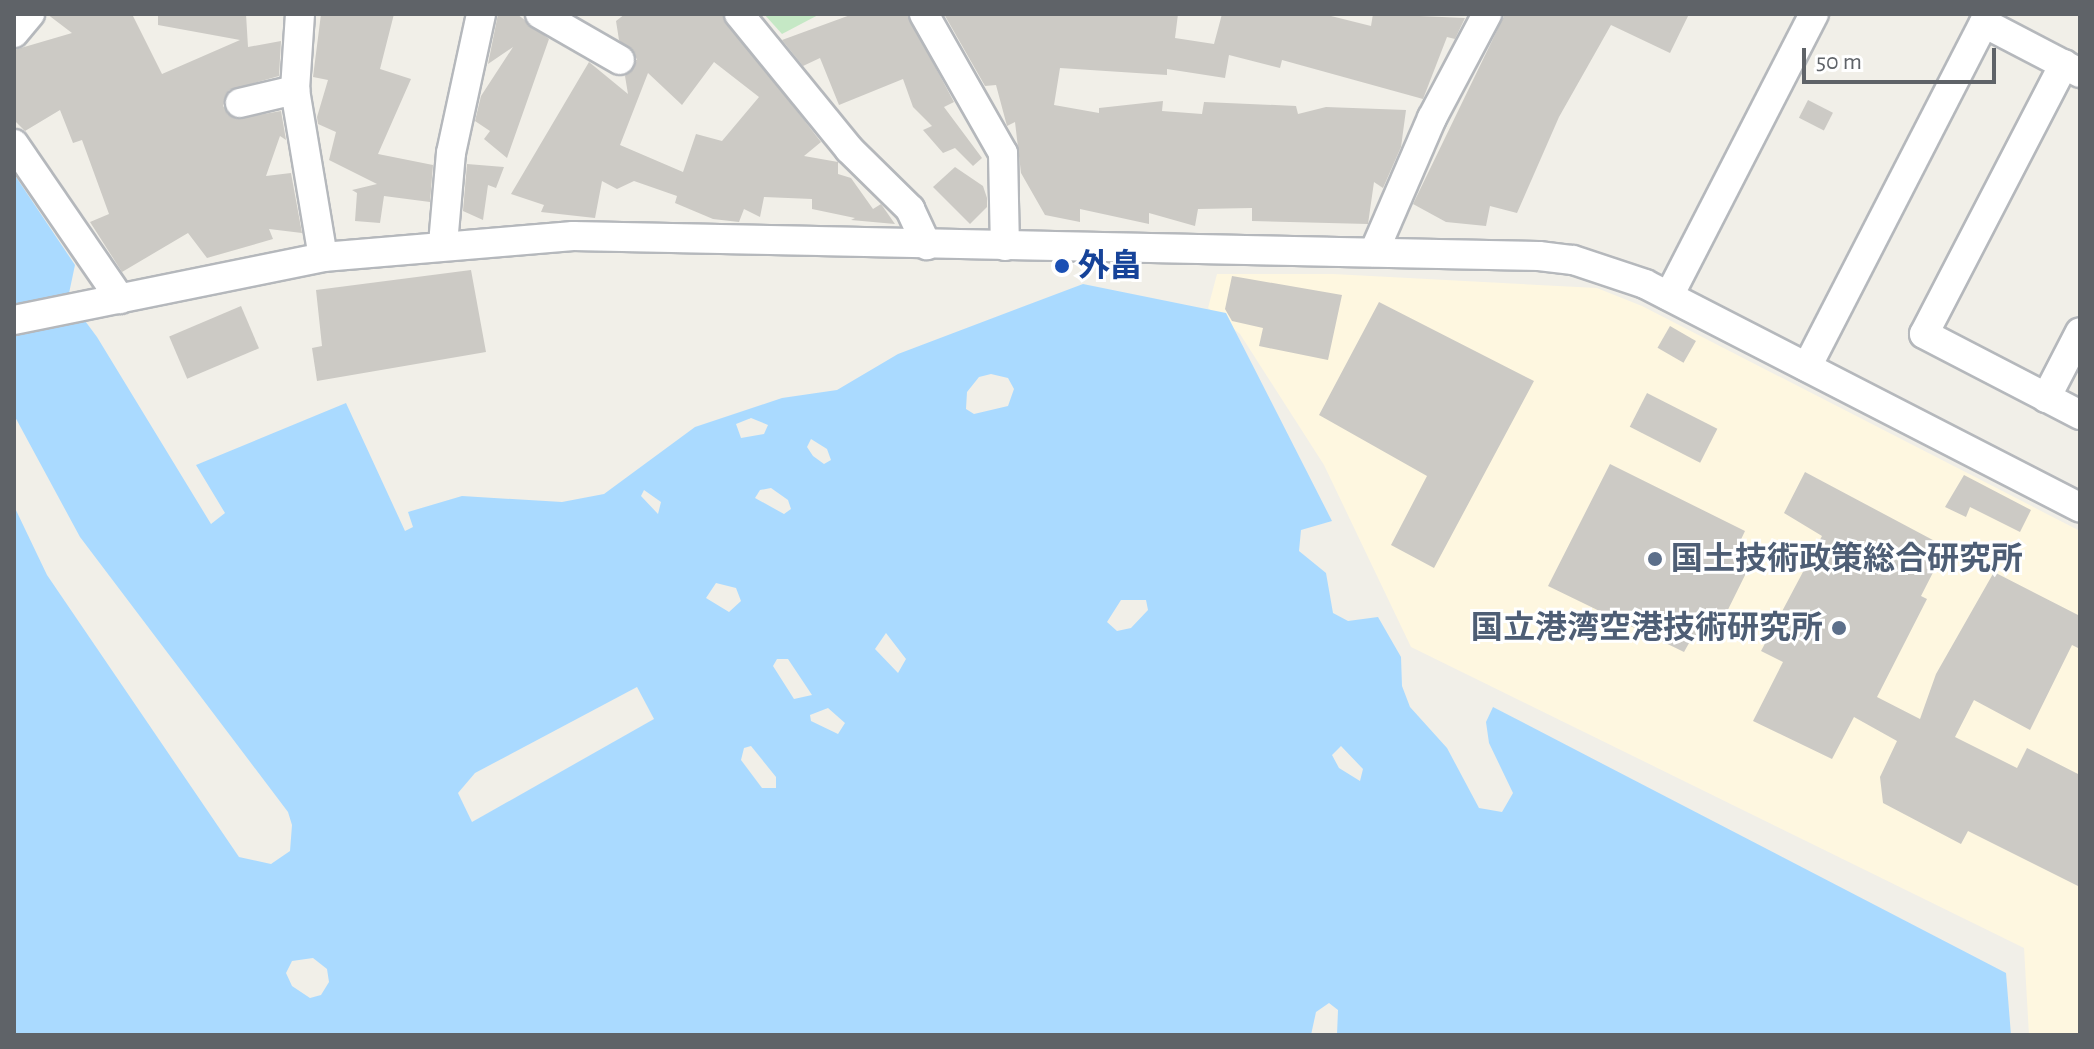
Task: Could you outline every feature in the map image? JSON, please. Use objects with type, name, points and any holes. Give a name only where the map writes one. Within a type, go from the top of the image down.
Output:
[{"type":"street","points":[[14,33],[30,14]]},
{"type":"street","points":[[300,14],[295,90],[323,257]]},
{"type":"street","points":[[443,244],[451,153],[481,14]]},
{"type":"street","points":[[540,14],[620,60]]},
{"type":"street","points":[[739,14],[849,149],[910,209],[927,245]]},
{"type":"street","points":[[924,14],[981,107],[1003,153],[1005,246]]},
{"type":"street","points":[[1374,252],[1432,118],[1487,14]]},
{"type":"street","points":[[1669,296],[1814,14]]},
{"type":"street","points":[[1807,367],[1984,23],[2072,68],[1924,334],[2080,415]]},
{"type":"street","points":[[240,103],[295,90]]},
{"type":"street","points":[[14,144],[120,299]]},
{"type":"street","points":[[14,320],[323,257],[443,244],[573,236],[1374,252],[1573,260],[1669,296],[2080,508]]},
{"type":"street","points":[[2046,398],[2080,332]]},
{"type":"shaded area","points":[[1217,274],[1333,274],[1597,288],[1642,306],[2080,531],[2080,1035],[2029,1035],[2024,948],[1411,647],[1324,465],[1240,334],[1208,308]]},
{"type":"green space","points":[[764,14],[820,14],[782,34]]},
{"type":"water","points":[[14,174],[75,265],[68,298],[97,337],[211,524],[225,513],[196,465],[346,403],[405,531],[413,527],[408,512],[462,496],[562,502],[604,494],[695,427],[782,398],[837,390],[898,354],[1083,284],[1226,313],[1332,521],[1301,530],[1299,551],[1326,573],[1333,613],[1348,621],[1378,617],[1401,657],[1402,686],[1410,707],[1447,748],[1479,808],[1502,812],[1513,793],[1489,743],[1486,722],[1493,707],[2006,973],[2011,1035],[1337,1035],[1338,1010],[1329,1003],[1316,1012],[1311,1035],[14,1035],[14,506],[47,575],[239,857],[271,864],[290,851],[292,825],[288,812],[80,537],[14,415]],"holes":[[[991,374],[1008,378],[1014,389],[1008,406],[974,414],[966,409],[967,392],[979,377]],[[751,418],[768,425],[764,434],[741,438],[736,424]],[[811,439],[827,449],[831,460],[824,464],[807,447]],[[771,488],[788,500],[791,509],[784,514],[755,498],[760,490]],[[644,490],[661,502],[658,514],[641,496]],[[716,583],[736,588],[741,601],[729,612],[706,598]],[[1121,600],[1146,600],[1148,610],[1131,628],[1117,631],[1107,622]],[[886,633],[906,659],[898,673],[875,649]],[[777,659],[788,659],[812,695],[794,699],[773,666]],[[828,708],[845,723],[838,734],[811,721],[810,715]],[[751,746],[776,777],[776,788],[762,788],[741,760],[744,748]],[[1341,746],[1363,769],[1360,781],[1339,768],[1332,755]],[[313,958],[327,969],[329,982],[321,995],[310,998],[292,986],[286,973],[292,961]]]},
{"type":"pier","points":[[637,687],[654,719],[472,822],[458,793],[475,773]]},
{"type":"building","points":[[47,14],[132,14],[162,74],[240,40],[158,25],[158,14],[246,14],[248,47],[281,41],[279,76],[229,90],[223,106],[236,119],[281,111],[286,140],[280,136],[266,176],[291,173],[302,233],[269,229],[273,239],[207,258],[188,233],[122,272],[90,222],[109,214],[82,140],[73,143],[60,110],[25,131],[14,120],[14,50],[72,33]]},
{"type":"building","points":[[321,14],[394,14],[380,69],[411,79],[378,154],[433,165],[430,202],[384,196],[380,223],[355,221],[357,193],[352,190],[377,184],[329,160],[336,132],[318,124],[317,117],[328,80],[313,77]]},
{"type":"building","points":[[498,14],[517,14],[549,39],[507,158],[484,139],[490,131],[475,121],[481,96],[513,47],[488,64]]},
{"type":"building","points":[[625,14],[722,14],[821,142],[804,156],[838,162],[838,174],[851,178],[873,209],[881,204],[895,224],[851,220],[855,218],[812,209],[812,199],[764,197],[760,217],[744,209],[739,222],[713,219],[675,203],[677,196],[634,181],[617,189],[602,181],[595,218],[541,212],[544,205],[511,194],[589,62],[628,94],[625,76],[637,59],[619,40],[616,21]],"holes":[[[714,62],[759,97],[722,141],[696,134],[683,172],[620,145],[648,73],[682,105]]]},
{"type":"building","points":[[853,14],[907,14],[954,102],[944,107],[982,158],[973,166],[955,148],[943,153],[923,130],[932,126],[913,107],[903,79],[839,105],[820,58],[803,66],[782,40]]},
{"type":"building","points":[[944,14],[1178,14],[1175,38],[1214,44],[1222,14],[1323,14],[1371,26],[1373,14],[1465,18],[1455,39],[1447,37],[1423,99],[1282,60],[1280,68],[1229,55],[1225,78],[1167,69],[1167,75],[1060,68],[1054,105],[1099,113],[1099,108],[1163,101],[1162,111],[1202,114],[1204,102],[1296,106],[1298,114],[1326,107],[1406,110],[1401,147],[1383,188],[1374,182],[1368,224],[1252,221],[1252,208],[1198,209],[1195,226],[1149,213],[1149,224],[1080,209],[1080,222],[1045,215],[1021,173],[1015,122],[1007,126],[996,85],[985,86]]},
{"type":"building","points":[[1505,14],[1689,14],[1670,53],[1611,25],[1559,117],[1517,213],[1490,206],[1486,226],[1446,222],[1413,204]]},
{"type":"building","points":[[1808,100],[1833,113],[1824,131],[1799,118]]},
{"type":"building","points":[[467,164],[504,167],[496,188],[488,185],[483,220],[463,211]]},
{"type":"building","points":[[955,167],[983,186],[987,198],[987,207],[970,224],[933,187]]},
{"type":"building","points":[[471,270],[486,352],[317,381],[312,348],[322,346],[316,290]]},
{"type":"building","points":[[1232,276],[1342,295],[1328,360],[1259,346],[1263,328],[1232,321],[1225,309]]},
{"type":"building","points":[[1379,302],[1534,381],[1434,568],[1391,545],[1427,476],[1319,415]]},
{"type":"building","points":[[241,306],[259,348],[187,379],[169,336]]},
{"type":"building","points":[[1670,326],[1696,341],[1683,363],[1658,348]]},
{"type":"building","points":[[1647,393],[1717,429],[1700,463],[1630,427]]},
{"type":"building","points":[[1610,464],[1745,531],[1736,550],[1753,559],[1711,644],[1693,636],[1684,652],[1548,586]]},
{"type":"building","points":[[1805,472],[1946,547],[1921,596],[1927,599],[1877,697],[1920,719],[1936,674],[1994,572],[2080,616],[2080,649],[2072,645],[2030,730],[1974,700],[1955,737],[2017,768],[2027,748],[2080,775],[2080,887],[1968,831],[1961,844],[1883,803],[1880,777],[1897,741],[1854,717],[1832,759],[1753,721],[1783,662],[1761,651],[1822,536],[1784,513]]},
{"type":"building","points":[[1964,475],[2031,510],[2020,532],[1970,507],[1966,517],[1945,507]]},
{"type":"place","name":"外畠","points":[[1062,266]]},
{"type":"place","name":"国土技術政策総合研究所","points":[[1655,559]]},
{"type":"place","name":"国立港湾空港技術研究所","points":[[1839,628]]}]
